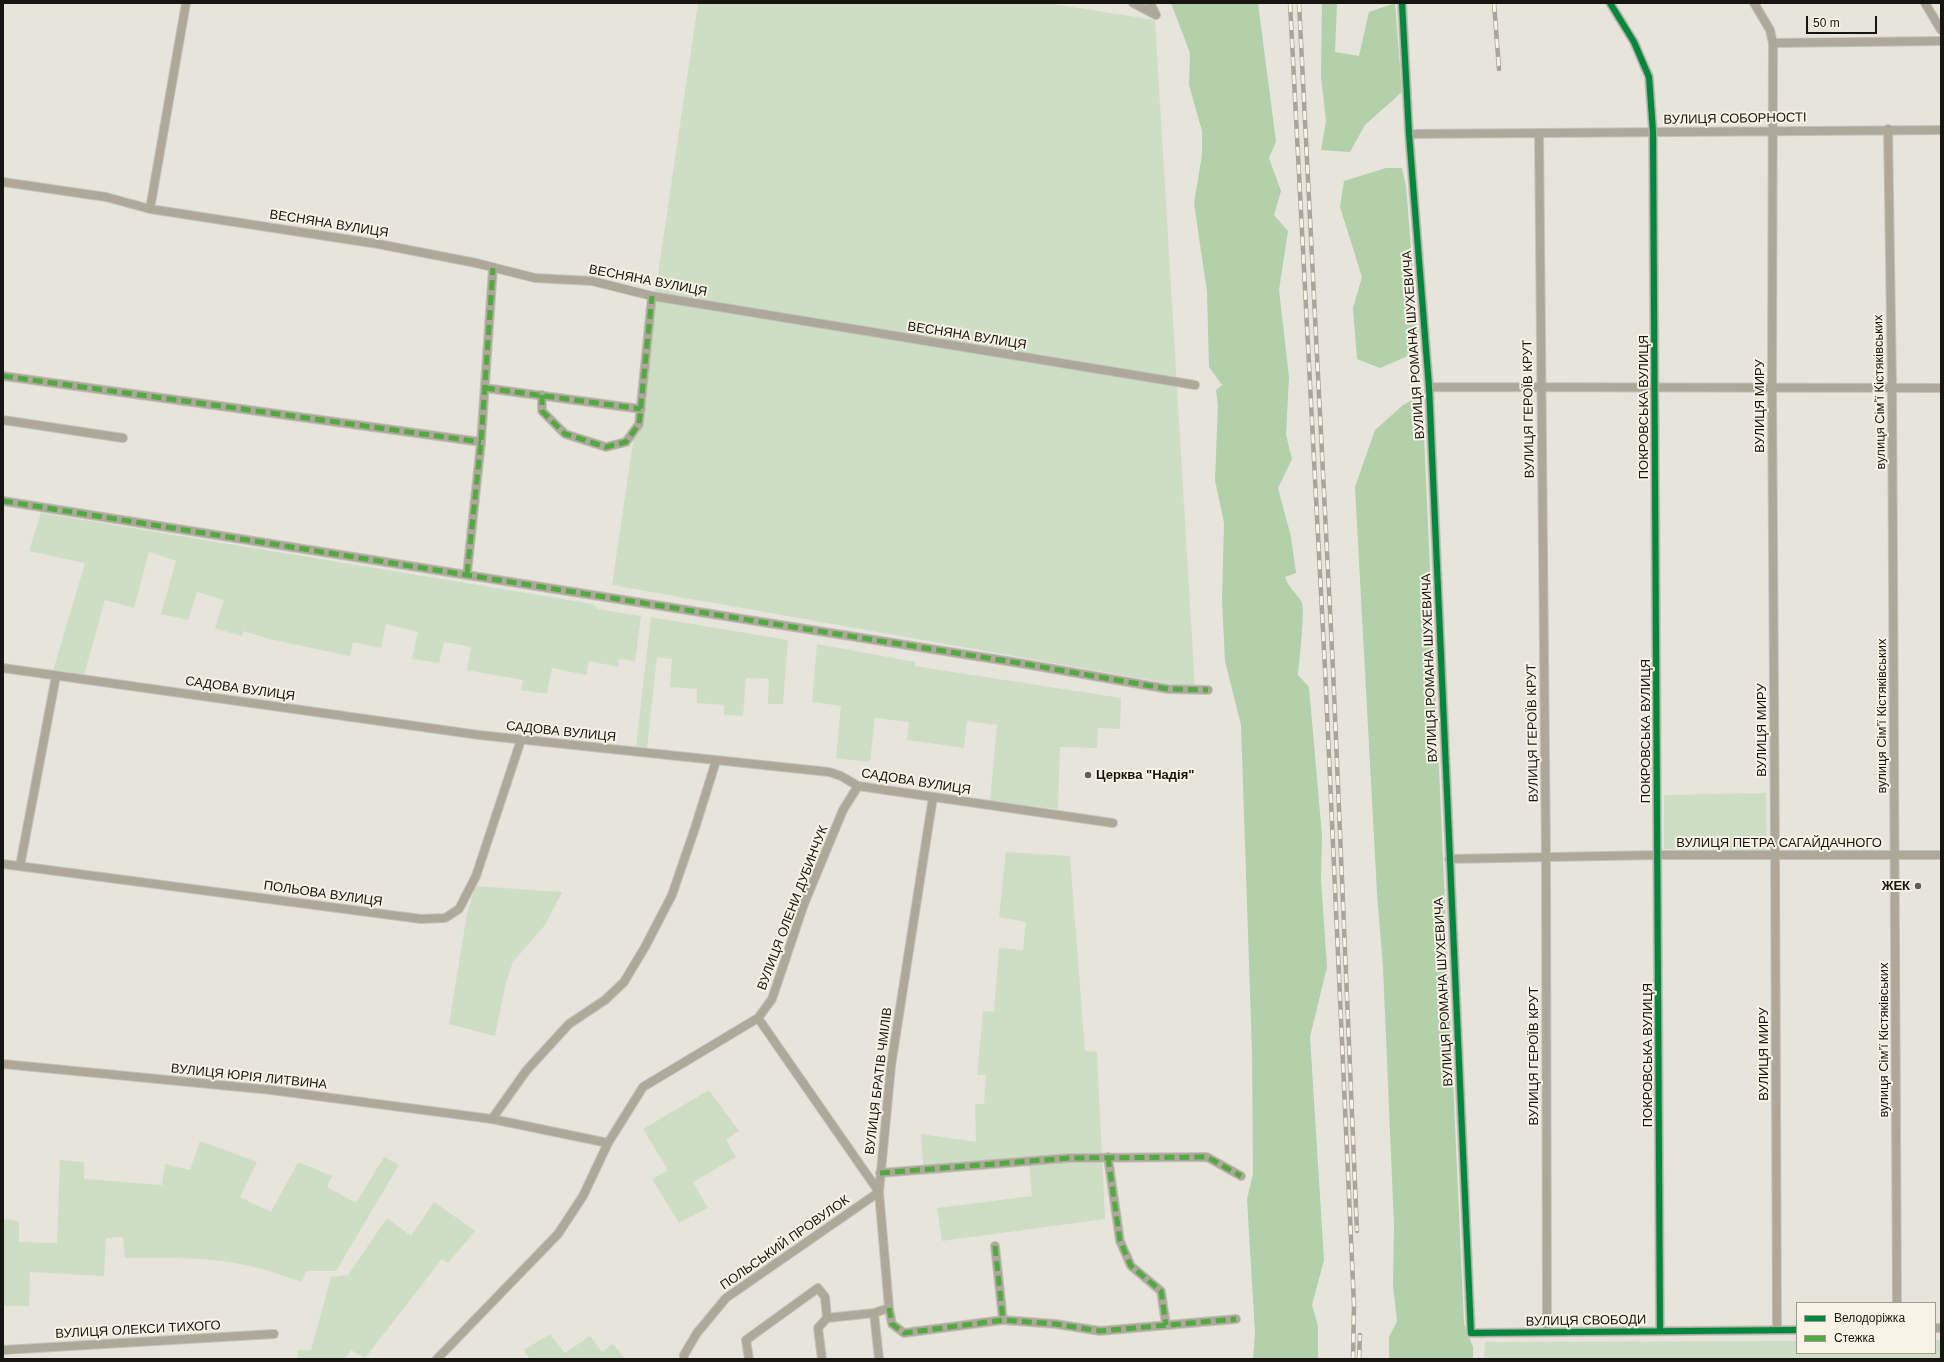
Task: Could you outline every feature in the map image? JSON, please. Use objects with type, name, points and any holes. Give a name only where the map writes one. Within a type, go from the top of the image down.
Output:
[{"type":"street","points":[[150,209],[186,3]]},
{"type":"street","points":[[1133,3],[1156,15],[1150,3]]},
{"type":"street","name":"ВУЛИЦЯ РОМАНА ШУХЕВИЧА","points":[[1402,3],[1409,134],[1429,387],[1471,1333]]},
{"type":"street","name":"ПОКРОВСЬКА ВУЛИЦЯ","points":[[1610,3],[1634,42],[1649,77],[1653,132],[1660,1331]]},
{"type":"street","name":"ВУЛИЦЯ МИРУ","points":[[1754,3],[1770,30],[1773,43],[1772,387],[1777,1330]]},
{"type":"street","points":[[1924,3],[1941,30]]},
{"type":"street","points":[[1773,43],[1941,41]]},
{"type":"street","name":"вулиця Сімʼї Кістяківських","points":[[1888,130],[1892,387],[1897,1302]]},
{"type":"street","name":"ВУЛИЦЯ СОБОРНОСТІ","points":[[1409,134],[1941,130]]},
{"type":"street","name":"ВУЛИЦЯ ГЕРОЇВ КРУТ","points":[[1539,133],[1546,858],[1547,1332]]},
{"type":"street","name":"ВЕСНЯНА ВУЛИЦЯ","points":[[3,182],[106,197],[150,209],[357,240],[476,263],[535,278],[592,281],[652,296],[1195,385]]},
{"type":"street","points":[[466,574],[481,442],[494,268]]},
{"type":"street","points":[[542,395],[542,411],[565,434],[606,447],[626,442],[639,424],[652,296]]},
{"type":"street","points":[[3,376],[481,442]]},
{"type":"street","points":[[1429,387],[1941,388]]},
{"type":"street","points":[[485,388],[641,409]]},
{"type":"street","points":[[3,420],[123,438]]},
{"type":"street","points":[[3,501],[466,574],[1011,662],[1168,689],[1208,690]]},
{"type":"street","name":"САДОВА ВУЛИЦЯ","points":[[3,668],[521,740],[829,772],[841,776],[858,786],[1113,823]]},
{"type":"street","points":[[20,866],[56,676]]},
{"type":"street","name":"ПОЛЬОВА ВУЛИЦЯ","points":[[3,864],[421,919],[445,918],[459,909],[476,876],[521,740]]},
{"type":"street","points":[[492,1119],[526,1071],[569,1024],[605,1000],[624,982],[645,947],[672,895],[696,828],[716,761]]},
{"type":"street","name":"ВУЛИЦЯ ОЛЕНИ ДУБИНЧУК","points":[[437,1359],[558,1234],[583,1196],[608,1143],[643,1087],[758,1018],[772,999],[804,904],[843,810],[858,786]]},
{"type":"street","name":"ВУЛИЦЯ БРАТІВ ЧМІЛІВ","points":[[933,797],[891,1066],[880,1173],[879,1192],[889,1308],[892,1324],[904,1333],[1003,1320],[1056,1324],[1100,1331],[1236,1319]]},
{"type":"street","name":"ВУЛИЦЯ ПЕТРА САГАЙДАЧНОГО","points":[[1449,859],[1657,855],[1941,855]]},
{"type":"street","points":[[758,1018],[879,1192]]},
{"type":"street","name":"ВУЛИЦЯ ЮРІЯ ЛИТВИНА","points":[[3,1064],[271,1090],[492,1119],[608,1143]]},
{"type":"street","points":[[880,1173],[1069,1158],[1207,1157],[1241,1176]]},
{"type":"street","points":[[1108,1158],[1120,1241],[1131,1266],[1161,1291],[1166,1325]]},
{"type":"street","name":"ПОЛЬСЬКИЙ ПРОВУЛОК","points":[[684,1359],[684,1355],[697,1333],[726,1298],[879,1192]]},
{"type":"street","points":[[995,1246],[1003,1320]]},
{"type":"street","points":[[749,1359],[746,1340],[818,1288],[825,1297],[827,1318]]},
{"type":"street","points":[[822,1359],[818,1328],[827,1318],[874,1313],[889,1308]]},
{"type":"street","points":[[874,1313],[879,1359]]},
{"type":"street","name":"ВУЛИЦЯ СВОБОДИ","points":[[1471,1333],[1796,1330]]},
{"type":"street","name":"ВУЛИЦЯ ОЛЕКСИ ТИХОГО","points":[[3,1350],[274,1334]]},
{"type":"green space","points":[[698,3],[1047,3],[1155,20],[1195,688],[612,585]]},
{"type":"green space","points":[[1171,3],[1258,3],[1276,142],[1269,158],[1281,191],[1274,215],[1288,231],[1279,290],[1289,377],[1286,435],[1292,459],[1278,488],[1291,537],[1296,573],[1285,577],[1289,585],[1298,596],[1303,608],[1298,675],[1309,687],[1322,836],[1321,880],[1327,967],[1310,1037],[1324,1260],[1312,1305],[1318,1326],[1318,1359],[1253,1359],[1255,1333],[1247,1199],[1253,1174],[1252,1053],[1241,725],[1225,661],[1222,600],[1224,523],[1215,480],[1218,405],[1216,390],[1222,385],[1209,367],[1207,292],[1194,203],[1202,155],[1202,131],[1189,85],[1190,53]]},
{"type":"green space","points":[[1322,3],[1337,3],[1335,52],[1359,56],[1369,12],[1395,3],[1402,92],[1365,125],[1350,152],[1321,150],[1326,121],[1321,77]]},
{"type":"green space","points":[[1386,168],[1402,168],[1406,186],[1418,335],[1410,355],[1380,368],[1357,359],[1353,308],[1362,277],[1340,207],[1344,181]]},
{"type":"green space","points":[[1419,396],[1423,414],[1464,1324],[1473,1347],[1473,1359],[1389,1359],[1389,1337],[1397,1321],[1393,1285],[1394,1225],[1383,967],[1377,893],[1355,487],[1375,430],[1403,405]]},
{"type":"green space","points":[[41,513],[593,604],[598,609],[641,616],[635,661],[619,659],[619,667],[589,661],[586,675],[552,668],[547,694],[521,690],[523,680],[467,670],[471,647],[444,642],[439,663],[412,659],[418,632],[386,624],[381,648],[353,642],[350,656],[269,639],[243,631],[241,636],[215,628],[224,600],[197,592],[188,620],[161,614],[176,561],[149,552],[134,608],[105,600],[84,675],[53,671],[85,563],[29,551]]},
{"type":"green space","points":[[651,617],[788,640],[783,704],[768,704],[769,679],[746,678],[743,716],[724,715],[724,705],[697,703],[697,689],[670,687],[672,659],[657,657],[647,748],[636,746]]},
{"type":"green space","points":[[817,644],[915,662],[914,666],[1121,698],[1120,729],[1098,728],[1097,748],[1060,747],[1058,809],[990,801],[997,725],[967,721],[964,748],[907,740],[909,722],[875,718],[870,762],[836,758],[841,706],[812,702]]},
{"type":"green space","points":[[1766,793],[1767,850],[1664,849],[1664,795]]},
{"type":"green space","points":[[1006,852],[1070,856],[1085,1051],[1097,1052],[1105,1219],[942,1241],[937,1208],[1032,1196],[1029,1165],[924,1175],[921,1134],[976,1142],[975,1104],[984,1104],[986,1075],[977,1075],[983,1011],[994,1012],[999,948],[1023,950],[1026,922],[999,917]]},
{"type":"green space","points":[[475,886],[562,892],[545,925],[513,962],[505,986],[495,1036],[449,1024],[467,914]]},
{"type":"green space","points":[[709,1090],[739,1131],[726,1140],[736,1157],[693,1182],[708,1208],[679,1223],[652,1179],[668,1170],[643,1129]]},
{"type":"green space","points":[[200,1141],[257,1162],[240,1197],[271,1212],[298,1162],[332,1176],[327,1187],[356,1203],[384,1157],[399,1165],[336,1271],[306,1271],[302,1282],[263,1269],[225,1261],[192,1258],[125,1258],[123,1237],[106,1238],[104,1276],[30,1272],[29,1306],[3,1306],[3,1219],[19,1221],[19,1242],[57,1243],[60,1160],[84,1162],[84,1179],[162,1185],[165,1164],[190,1170]]},
{"type":"green space","points":[[434,1202],[475,1231],[448,1263],[442,1259],[365,1358],[351,1350],[345,1359],[298,1359],[297,1350],[311,1350],[331,1277],[348,1275],[387,1218],[411,1236]]},
{"type":"green space","points":[[550,1334],[565,1353],[590,1336],[602,1352],[613,1344],[625,1359],[530,1359],[524,1350]]},
{"type":"green space","points":[[1936,1340],[1941,1340],[1941,1359],[1484,1359],[1485,1342],[1796,1341],[1796,1354],[1936,1354]]},
{"type":"railway","points":[[1290,3],[1325,669],[1354,1305],[1353,1359]]},
{"type":"railway","points":[[1299,3],[1333,669],[1357,1231]]},
{"type":"railway","points":[[1494,3],[1499,69]]},
{"type":"railway","points":[[1359,1359],[1360,1335]]},
{"type":"marked path","points":[[467,574],[481,442],[493,268]]},
{"type":"marked path","points":[[542,395],[542,411],[565,434],[606,447],[626,442],[639,424],[652,296]]},
{"type":"marked path","points":[[3,376],[481,442]]},
{"type":"marked path","points":[[485,388],[641,409]]},
{"type":"marked path","points":[[3,501],[1019,663],[1168,689],[1208,690]]},
{"type":"marked path","points":[[1108,1157],[1120,1241],[1131,1266],[1161,1291],[1166,1325]]},
{"type":"marked path","points":[[880,1173],[1069,1158],[1207,1157],[1241,1176]]},
{"type":"marked path","points":[[995,1246],[1003,1320]]},
{"type":"marked path","points":[[889,1308],[892,1324],[904,1333],[1003,1320],[1056,1324],[1100,1331],[1236,1319]]},
{"type":"cycle path","points":[[1402,3],[1409,134],[1429,387],[1471,1333],[1796,1330]]},
{"type":"cycle path","points":[[1610,3],[1634,42],[1649,77],[1653,132],[1660,1331]]},
{"type":"place","name":"Церква \"Надія\"","points":[[1088,775]]},
{"type":"place","name":"ЖЕК","points":[[1918,886]]}]
